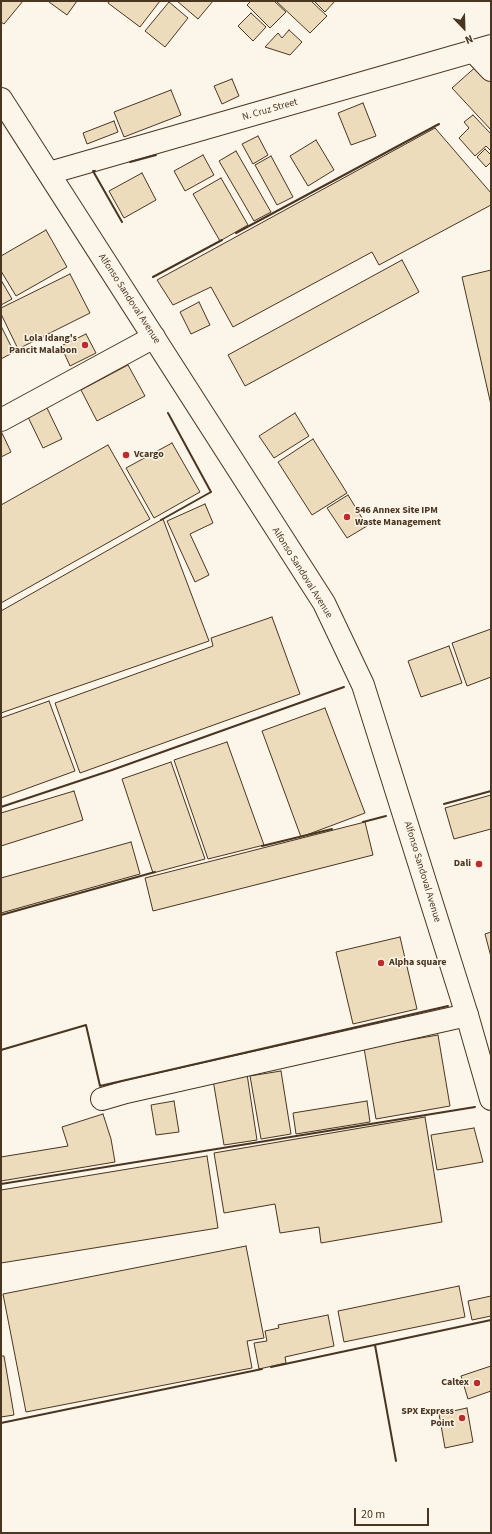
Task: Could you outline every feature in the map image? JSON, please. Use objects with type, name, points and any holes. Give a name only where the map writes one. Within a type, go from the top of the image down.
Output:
[{"type":"main road","points":[[482,49],[491,70]]},
{"type":"main road","name":"N. Cruz Street","points":[[49,173],[482,49]]},
{"type":"main road","name":"Alfonso Sandoval Avenue","points":[[1,99],[154,337],[209,426],[324,603],[363,685],[467,1015],[491,1099]]},
{"type":"main road","points":[[1,420],[154,337]]},
{"type":"main road","points":[[102,1099],[126,1092],[467,1015]]},
{"type":"building","points":[[1,1],[23,1],[4,24],[1,22]]},
{"type":"building","points":[[77,1],[67,15],[49,2]]},
{"type":"building","points":[[109,1],[160,1],[140,27],[108,3]]},
{"type":"building","points":[[177,1],[213,1],[198,19]]},
{"type":"building","points":[[251,1],[274,1],[286,12],[270,28],[247,5]]},
{"type":"building","points":[[276,1],[311,1],[327,16],[310,33]]},
{"type":"building","points":[[314,1],[335,1],[325,12]]},
{"type":"building","points":[[169,2],[188,18],[165,47],[145,31]]},
{"type":"building","points":[[251,13],[266,27],[253,41],[238,26]]},
{"type":"building","points":[[289,30],[302,42],[290,55],[265,47],[278,33],[282,38]]},
{"type":"building","points":[[479,64],[491,77],[491,130],[452,88]]},
{"type":"building","points":[[232,79],[239,96],[222,104],[214,86]]},
{"type":"building","points":[[171,90],[181,115],[124,137],[114,112]]},
{"type":"building","points":[[363,103],[376,136],[351,145],[338,113]]},
{"type":"building","points":[[473,115],[491,134],[491,151],[486,146],[475,156],[459,138],[469,128],[464,122]]},
{"type":"building","points":[[114,121],[118,132],[87,144],[83,133]]},
{"type":"building","points":[[435,128],[491,193],[491,205],[379,265],[372,252],[233,327],[211,287],[173,305],[157,280]]},
{"type":"building","points":[[258,136],[268,155],[253,164],[242,144]]},
{"type":"building","points":[[316,140],[334,170],[308,186],[290,156]]},
{"type":"building","points":[[485,149],[491,155],[491,162],[486,167],[477,157]]},
{"type":"building","points":[[236,151],[271,212],[254,221],[219,161]]},
{"type":"building","points":[[203,155],[214,175],[185,191],[174,171]]},
{"type":"building","points":[[271,156],[293,197],[277,205],[255,165]]},
{"type":"building","points":[[142,173],[156,200],[124,218],[109,191]]},
{"type":"building","points":[[221,178],[248,225],[220,241],[193,194]]},
{"type":"building","points":[[46,230],[67,267],[16,296],[1,271],[1,256]]},
{"type":"building","points":[[402,260],[419,292],[245,386],[228,355]]},
{"type":"building","points":[[491,270],[491,405],[462,277]]},
{"type":"building","points":[[70,274],[90,313],[18,349],[1,314],[1,308]]},
{"type":"building","points":[[1,280],[12,299],[1,305]]},
{"type":"building","points":[[199,302],[210,325],[191,334],[180,312]]},
{"type":"building","points":[[1,326],[14,352],[1,359]]},
{"type":"building","points":[[86,334],[96,353],[70,366],[61,346]]},
{"type":"building","points":[[128,365],[145,396],[97,421],[81,390]]},
{"type":"building","points":[[46,406],[62,439],[43,448],[27,415]]},
{"type":"building","points":[[295,413],[309,436],[274,458],[259,436]]},
{"type":"building","points":[[1,431],[11,452],[1,457]]},
{"type":"building","points":[[313,439],[347,493],[312,515],[278,462]]},
{"type":"building","points":[[172,443],[200,492],[154,518],[126,468]]},
{"type":"building","points":[[108,445],[150,519],[1,603],[1,505]]},
{"type":"building","name":"546 Annex Site IPM Waste Management","points":[[348,495],[367,526],[347,538],[327,508]]},
{"type":"building","points":[[205,504],[213,523],[190,534],[209,575],[195,582],[167,521]]},
{"type":"building","points":[[163,519],[209,641],[1,713],[1,611]]},
{"type":"building","points":[[272,617],[300,694],[80,773],[55,703],[213,646],[211,638]]},
{"type":"building","points":[[491,629],[491,677],[467,686],[452,643]]},
{"type":"building","points":[[449,646],[462,683],[421,697],[408,661]]},
{"type":"building","points":[[49,701],[75,771],[1,798],[1,718]]},
{"type":"building","points":[[325,708],[365,813],[301,837],[262,731]]},
{"type":"building","points":[[227,742],[264,845],[208,859],[174,760]]},
{"type":"building","points":[[171,762],[205,859],[153,873],[122,779]]},
{"type":"building","points":[[74,791],[83,820],[1,846],[1,813]]},
{"type":"building","points":[[491,795],[491,829],[454,839],[445,808]]},
{"type":"building","points":[[365,822],[373,855],[153,911],[145,878]]},
{"type":"building","points":[[131,842],[140,874],[1,913],[1,878]]},
{"type":"building","points":[[491,932],[491,957],[485,934]]},
{"type":"building","points":[[400,937],[417,1009],[353,1024],[336,952]]},
{"type":"building","points":[[438,1035],[450,1106],[376,1119],[364,1048]]},
{"type":"building","points":[[281,1071],[291,1134],[261,1139],[250,1076]]},
{"type":"building","points":[[247,1074],[257,1140],[224,1145],[213,1080]]},
{"type":"building","points":[[174,1101],[179,1132],[156,1135],[151,1105]]},
{"type":"building","points":[[367,1101],[370,1122],[296,1134],[293,1113]]},
{"type":"building","points":[[103,1114],[111,1139],[115,1162],[1,1181],[1,1157],[68,1146],[62,1127]]},
{"type":"building","points":[[425,1117],[442,1222],[321,1243],[319,1227],[280,1233],[275,1204],[224,1213],[214,1153]]},
{"type":"building","points":[[474,1128],[483,1162],[437,1170],[431,1135]]},
{"type":"building","points":[[207,1156],[218,1228],[1,1263],[1,1190]]},
{"type":"building","points":[[246,1246],[264,1338],[247,1341],[252,1368],[26,1412],[3,1294]]},
{"type":"building","points":[[459,1286],[465,1317],[344,1342],[338,1311]]},
{"type":"building","points":[[491,1296],[491,1316],[472,1320],[468,1301]]},
{"type":"building","points":[[328,1315],[334,1346],[285,1357],[286,1363],[259,1369],[254,1343],[267,1341],[265,1331],[279,1328],[278,1325]]},
{"type":"building","points":[[1,1356],[4,1356],[14,1415],[1,1417]]},
{"type":"building","name":"Caltex","points":[[491,1366],[491,1391],[468,1399],[461,1376]]},
{"type":"building","points":[[467,1408],[473,1442],[445,1448],[439,1414]]},
{"type":"wall","points":[[236,233],[439,124]]},
{"type":"wall","points":[[130,162],[156,155]]},
{"type":"wall","points":[[95,171],[93,171],[122,222]]},
{"type":"wall","points":[[153,277],[222,240]]},
{"type":"wall","points":[[161,520],[211,492],[168,413]]},
{"type":"wall","points":[[1,807],[112,770],[344,687]]},
{"type":"wall","points":[[444,804],[491,791]]},
{"type":"wall","points":[[363,822],[386,816]]},
{"type":"wall","points":[[262,846],[332,829]]},
{"type":"wall","points":[[1,915],[155,872]]},
{"type":"wall","points":[[1,1050],[86,1025],[100,1086],[448,1006]]},
{"type":"wall","points":[[1,1184],[475,1107]]},
{"type":"wall","points":[[271,1367],[491,1320]]},
{"type":"wall","points":[[375,1345],[396,1461]]},
{"type":"wall","points":[[1,1423],[262,1369]]},
{"type":"place","name":"Lola Idang's Pancit Malabon","points":[[85,345]]},
{"type":"place","name":"Vcargo","points":[[126,455]]},
{"type":"place","name":"546 Annex Site IPM Waste Management","points":[[347,517]]},
{"type":"place","name":"Dali","points":[[479,864]]},
{"type":"place","name":"Alpha square","points":[[381,963]]},
{"type":"place","name":"Caltex","points":[[477,1383]]},
{"type":"place","name":"SPX Express Point","points":[[462,1418]]}]
